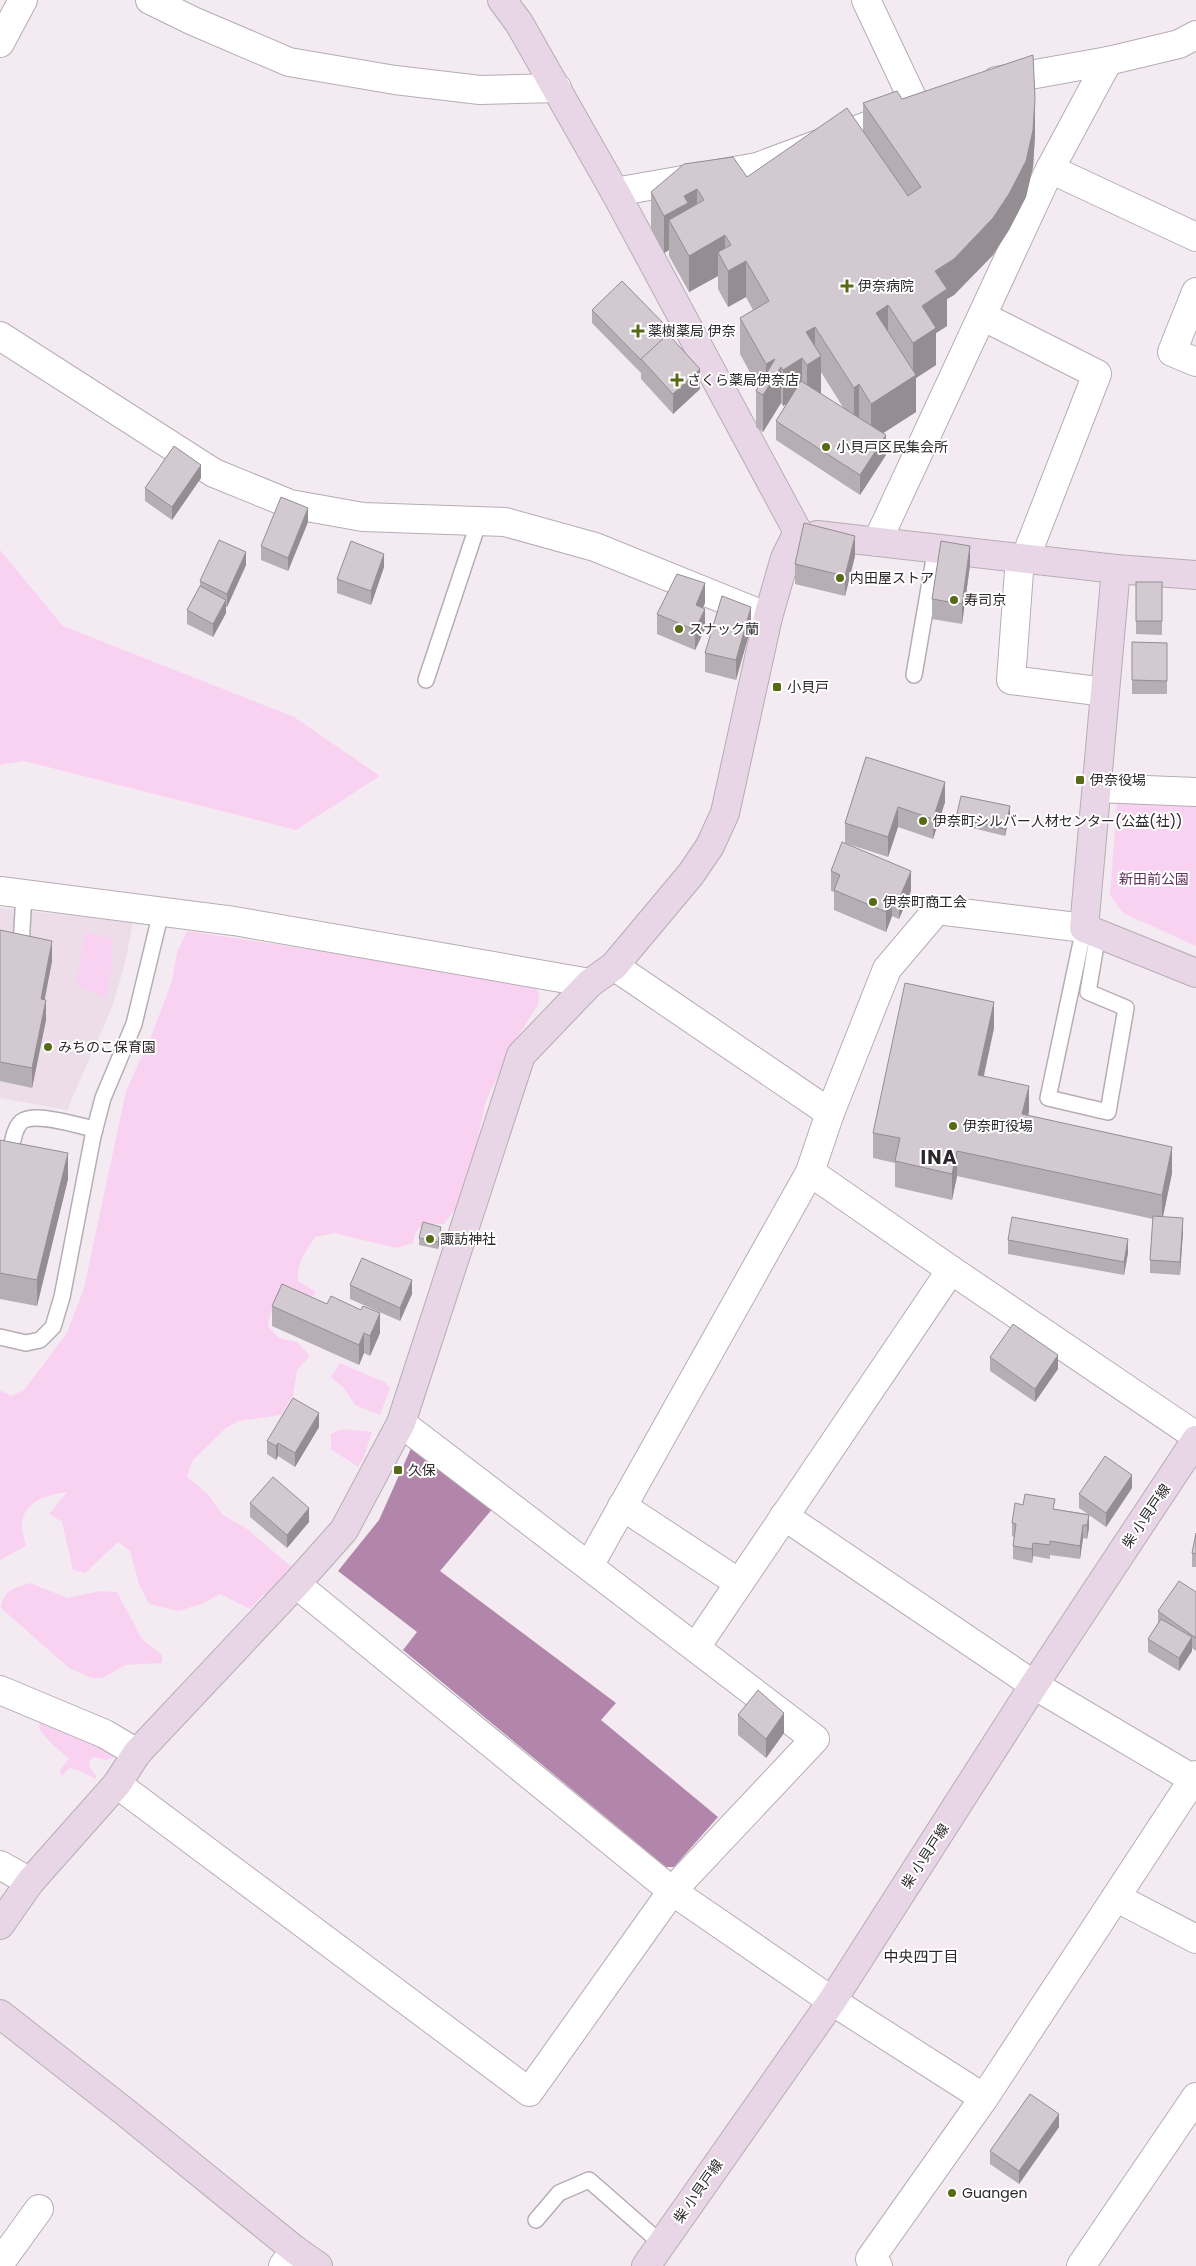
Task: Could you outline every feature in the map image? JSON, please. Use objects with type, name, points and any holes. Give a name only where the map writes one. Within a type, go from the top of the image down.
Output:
[{"type":"street","points":[[0,43],[23,0]]},
{"type":"street","points":[[150,0],[193,22],[289,62],[394,80],[480,90],[557,88]]},
{"type":"street","points":[[502,0],[519,23],[615,192],[798,532]]},
{"type":"street","points":[[866,0],[917,108]]},
{"type":"street","points":[[971,89],[990,82],[1108,62],[1179,44],[1196,36]]},
{"type":"street","points":[[877,542],[1050,169],[1108,62]]},
{"type":"street","points":[[615,192],[757,168],[944,98]]},
{"type":"street","points":[[1050,169],[1196,237]]},
{"type":"street","points":[[1196,292],[1172,352],[1196,362]]},
{"type":"street","points":[[982,316],[1097,374],[1023,558],[1011,680],[1105,692]]},
{"type":"street","points":[[0,336],[214,473],[290,504],[363,517],[505,522],[595,547],[768,617]]},
{"type":"street","points":[[798,532],[1116,569],[1196,575]]},
{"type":"street","points":[[0,1925],[30,1882],[117,1784],[137,1753],[296,1584],[344,1530],[401,1423],[521,1055],[590,983],[614,966],[691,874],[710,846],[725,813],[768,617],[784,558],[798,532]]},
{"type":"street","points":[[1091,931],[1097,788],[1116,569]]},
{"type":"street","points":[[1097,788],[1196,792]]},
{"type":"street","points":[[12,892],[234,921],[590,983]]},
{"type":"street","points":[[589,1566],[810,1172],[830,1113],[887,969],[937,910],[1091,931],[1196,973]]},
{"type":"street","points":[[614,966],[830,1113]]},
{"type":"street","points":[[810,1172],[950,1270],[1196,1436]]},
{"type":"street","points":[[696,1647],[950,1270]]},
{"type":"street","points":[[117,1784],[529,2092],[672,1891],[816,1739],[401,1423]]},
{"type":"street","name":"柴 小貝戸線","points":[[646,2266],[832,2001],[1034,1685],[1196,1440]]},
{"type":"street","points":[[622,1506],[739,1583]]},
{"type":"street","points":[[784,1516],[1034,1685],[1195,1777],[984,2098],[870,2259],[878,2266]]},
{"type":"street","points":[[296,1584],[672,1891],[832,2001],[984,2098]]},
{"type":"street","points":[[0,1690],[105,1734],[137,1753]]},
{"type":"street","points":[[0,1865],[30,1882]]},
{"type":"street","points":[[1117,1898],[1196,1939]]},
{"type":"street","points":[[0,2014],[125,2112],[289,2258],[318,2266]]},
{"type":"street","points":[[1081,2266],[1196,2097]]},
{"type":"street","points":[[0,2265],[39,2209]]},
{"type":"lane","points":[[426,680],[479,521]]},
{"type":"lane","points":[[914,676],[936,547]]},
{"type":"lane","points":[[12,892],[21,946]]},
{"type":"lane","points":[[0,1337],[26,1343],[40,1340],[53,1327],[62,1297],[102,1098],[134,1024],[161,912]]},
{"type":"lane","points":[[1091,931],[1088,992],[1126,1008],[1108,1112],[1048,1098],[1091,931]]},
{"type":"lane","points":[[10,1156],[15,1132],[21,1123],[33,1116],[95,1129]]},
{"type":"lane","points":[[536,2220],[559,2193],[589,2180],[662,2244]]},
{"type":"shaded area","name":"みちのこ保育園","points":[[0,908],[133,922],[125,963],[112,1007],[67,1110],[0,1098]]},
{"type":"shaded area","points":[[413,1444],[494,1507],[440,1571],[616,1703],[601,1720],[718,1817],[674,1867],[666,1867],[403,1650],[417,1632],[338,1571],[379,1520]]},
{"type":"green space","points":[[0,550],[63,626],[294,717],[380,776],[296,830],[24,761],[0,765]]},
{"type":"green space","name":"新田前公園","points":[[1196,799],[1196,946],[1123,913],[1110,895],[1117,800]]},
{"type":"green space","points":[[187,931],[533,983],[539,994],[538,1005],[514,1042],[486,1101],[463,1205],[452,1213],[444,1224],[427,1224],[423,1226],[417,1231],[413,1243],[396,1248],[334,1233],[315,1237],[302,1258],[298,1281],[316,1292],[310,1299],[279,1300],[270,1315],[268,1326],[279,1338],[297,1342],[310,1356],[297,1370],[293,1396],[281,1415],[238,1421],[225,1429],[192,1461],[187,1477],[208,1494],[223,1515],[247,1529],[292,1567],[278,1589],[263,1595],[250,1609],[220,1594],[204,1603],[179,1611],[149,1604],[139,1584],[130,1551],[118,1542],[85,1573],[73,1570],[62,1522],[49,1514],[67,1492],[38,1500],[28,1509],[22,1523],[26,1546],[0,1560],[0,1390],[11,1396],[24,1390],[67,1333],[84,1288],[126,1091],[152,1034],[172,981],[177,952]]},
{"type":"green space","points":[[85,932],[112,938],[112,965],[106,998],[76,985]]},
{"type":"green space","points":[[340,1363],[386,1383],[390,1389],[380,1415],[355,1405],[343,1387],[331,1377]]},
{"type":"green space","points":[[342,1429],[372,1432],[364,1457],[358,1467],[331,1449],[331,1434]]},
{"type":"green space","points":[[30,1583],[68,1598],[100,1591],[117,1592],[142,1639],[162,1655],[162,1663],[125,1665],[103,1678],[92,1678],[69,1668],[1,1608],[7,1593],[14,1588]]},
{"type":"green space","points":[[40,1722],[114,1751],[113,1758],[106,1760],[94,1757],[90,1760],[89,1766],[96,1779],[69,1768],[62,1776],[60,1770],[69,1758],[42,1733],[39,1729]]},
{"type":"building","points":[[1033,55],[1035,99],[1033,130],[1026,161],[1009,194],[993,218],[954,259],[935,271],[947,289],[922,306],[936,328],[913,343],[888,305],[876,313],[916,375],[871,404],[859,384],[854,388],[815,327],[806,332],[821,356],[807,365],[802,358],[783,370],[781,367],[763,395],[756,391],[775,359],[766,364],[740,318],[769,301],[746,261],[728,271],[718,252],[731,245],[725,235],[689,256],[669,220],[704,200],[697,189],[684,196],[688,203],[664,216],[651,192],[684,164],[733,157],[747,177],[847,108],[908,196],[921,187],[863,103],[897,91],[902,99]]},
{"type":"building","points":[[622,281],[671,331],[641,360],[592,310]]},
{"type":"building","points":[[668,334],[700,369],[673,394],[641,359]]},
{"type":"building","points":[[801,381],[886,435],[860,475],[776,421]]},
{"type":"building","points":[[174,446],[201,465],[172,507],[145,488]]},
{"type":"building","points":[[281,497],[308,508],[288,558],[261,546]]},
{"type":"building","points":[[804,523],[855,536],[845,576],[795,564]]},
{"type":"building","points":[[219,540],[246,552],[227,594],[200,581]]},
{"type":"building","points":[[351,541],[384,554],[371,591],[337,579]]},
{"type":"building","points":[[941,541],[970,546],[962,604],[932,599]]},
{"type":"building","points":[[677,574],[705,583],[696,605],[705,609],[695,630],[657,614]]},
{"type":"building","points":[[1136,582],[1162,582],[1162,621],[1136,621]]},
{"type":"building","points":[[200,586],[226,600],[213,624],[187,610]]},
{"type":"building","points":[[722,596],[751,607],[736,660],[705,653]]},
{"type":"building","points":[[1132,642],[1167,643],[1167,681],[1132,680]]},
{"type":"building","points":[[866,757],[945,782],[933,819],[898,807],[888,837],[845,823]]},
{"type":"building","points":[[961,796],[1010,806],[1005,829],[956,818]]},
{"type":"building","points":[[842,842],[911,871],[899,899],[892,896],[886,912],[834,890],[840,875],[831,871]]},
{"type":"building","points":[[0,930],[52,941],[41,999],[46,1000],[32,1068],[0,1062]]},
{"type":"building","name":"伊奈町役場","points":[[905,983],[994,1002],[978,1075],[1029,1086],[1022,1114],[1172,1147],[1162,1195],[957,1151],[952,1174],[895,1161],[900,1138],[873,1133]]},
{"type":"building","points":[[0,1140],[68,1153],[37,1280],[0,1273]]},
{"type":"building","points":[[1153,1216],[1183,1218],[1180,1262],[1150,1260]]},
{"type":"building","points":[[1012,1217],[1128,1239],[1124,1262],[1008,1240]]},
{"type":"building","points":[[423,1222],[441,1227],[438,1242],[419,1238]]},
{"type":"building","points":[[362,1258],[412,1280],[400,1308],[350,1285]]},
{"type":"building","points":[[282,1284],[327,1304],[331,1296],[361,1310],[363,1306],[380,1313],[370,1336],[364,1333],[359,1345],[272,1306]]},
{"type":"building","points":[[1013,1324],[1058,1355],[1035,1389],[990,1357]]},
{"type":"building","points":[[293,1398],[319,1413],[295,1453],[278,1443],[276,1446],[267,1441]]},
{"type":"building","points":[[1105,1456],[1132,1475],[1106,1513],[1079,1494]]},
{"type":"building","points":[[273,1477],[309,1508],[287,1535],[250,1503]]},
{"type":"building","points":[[1025,1494],[1055,1499],[1053,1509],[1089,1515],[1087,1525],[1083,1525],[1080,1546],[1050,1541],[1050,1545],[1033,1543],[1032,1549],[1013,1546],[1016,1524],[1012,1523],[1015,1503],[1023,1505]]},
{"type":"building","points":[[1196,1533],[1196,1554],[1192,1553]]},
{"type":"building","points":[[1179,1581],[1196,1592],[1196,1638],[1158,1611]]},
{"type":"building","points":[[1161,1619],[1192,1637],[1179,1658],[1148,1639]]},
{"type":"building","points":[[758,1690],[784,1713],[766,1739],[738,1715]]},
{"type":"building","points":[[1030,2094],[1059,2114],[1019,2171],[990,2151]]},
{"type":"place","name":"伊奈病院","points":[[847,286]]},
{"type":"place","name":"薬樹薬局 伊奈","points":[[638,331]]},
{"type":"place","name":"さくら薬局伊奈店","points":[[677,380]]},
{"type":"place","name":"小貝戸区民集会所","points":[[826,447]]},
{"type":"place","name":"内田屋ストア","points":[[840,578]]},
{"type":"place","name":"寿司京","points":[[954,600]]},
{"type":"place","name":"スナック蘭","points":[[679,629]]},
{"type":"place","name":"小貝戸","points":[[777,687]]},
{"type":"place","name":"伊奈役場","points":[[1080,780]]},
{"type":"place","name":"伊奈町シルバー人材センター(公益(社))","points":[[923,821]]},
{"type":"place","name":"伊奈町商工会","points":[[873,902]]},
{"type":"place","name":"みちのこ保育園","points":[[48,1047]]},
{"type":"place","name":"伊奈町役場","points":[[953,1126]]},
{"type":"place","name":"諏訪神社","points":[[430,1239]]},
{"type":"place","name":"久保","points":[[398,1470]]},
{"type":"place","name":"Guangen","points":[[952,2193]]},
{"type":"district","name":"INA","points":[[939,1157]]},
{"type":"district","name":"中央四丁目","points":[[921,1956]]}]
